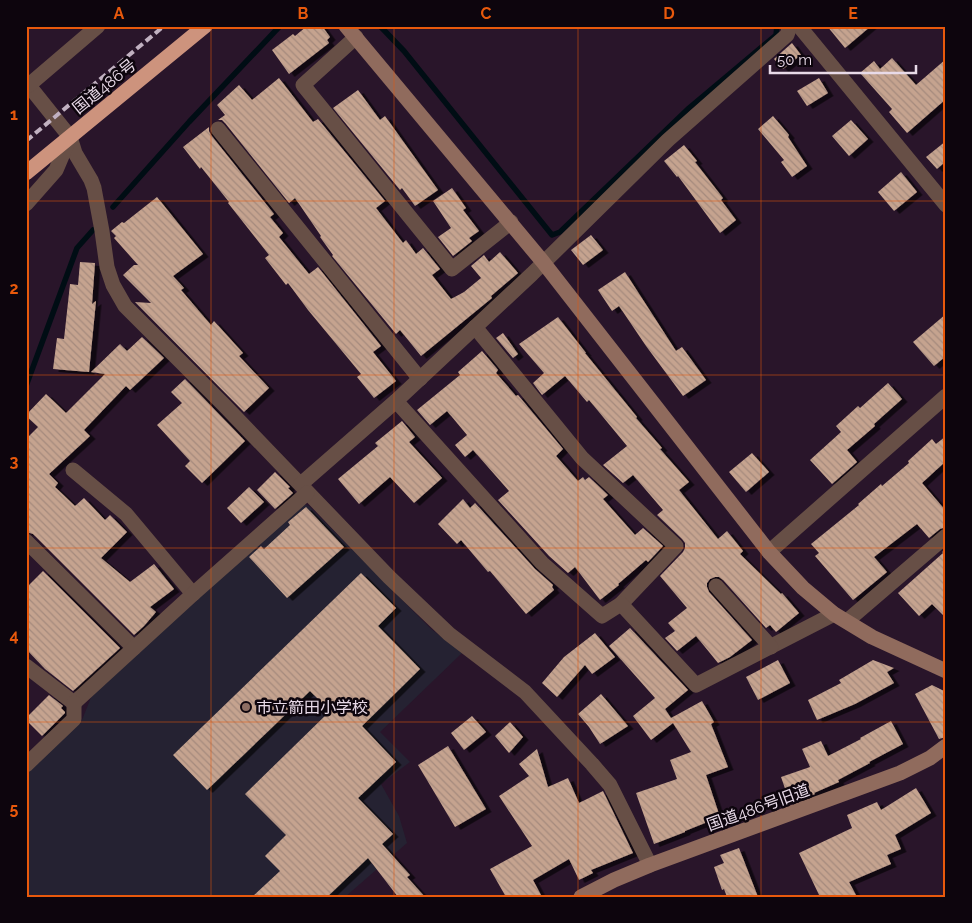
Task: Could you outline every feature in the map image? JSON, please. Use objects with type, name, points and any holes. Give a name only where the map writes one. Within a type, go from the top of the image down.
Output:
[{"type":"highway","name":"国道486号","points":[[26,173],[205,26]]},
{"type":"street","points":[[98,26],[28,84],[70,136],[75,152],[91,180],[102,231],[107,267],[113,285],[124,306],[449,634],[525,692],[610,785],[650,865]]},
{"type":"street","points":[[29,758],[74,719],[74,703],[193,594],[420,380],[668,140],[787,35],[790,26]]},
{"type":"street","points":[[799,26],[946,205]]},
{"type":"street","points":[[511,222],[452,269],[303,86],[351,32],[511,222],[769,552],[803,588],[841,618],[872,637],[946,671]]},
{"type":"street","points":[[218,130],[420,380]]},
{"type":"street","points":[[26,204],[56,170],[70,136]]},
{"type":"street","points":[[396,401],[542,563],[602,616],[621,604],[676,546],[582,458],[475,327]]},
{"type":"street","points":[[769,552],[946,396]]},
{"type":"street","points":[[73,470],[126,514],[193,594]]},
{"type":"street","points":[[621,604],[696,685],[770,648],[841,618],[946,536]]},
{"type":"street","points":[[26,541],[134,648]]},
{"type":"street","points":[[716,586],[770,648]]},
{"type":"street","points":[[26,666],[74,703]]},
{"type":"street","name":"国道486号旧道","points":[[583,896],[614,880],[650,865],[900,773],[930,758],[946,746]]},
{"type":"shaded area","name":"市立箭田小学校","points":[[303,504],[309,506],[430,628],[462,653],[380,732],[410,762],[381,784],[399,816],[407,843],[345,897],[26,897],[26,775],[82,720],[92,695]]},
{"type":"building","points":[[307,26],[322,26],[330,37],[327,40],[329,43],[289,74],[272,50]]},
{"type":"building","points":[[827,26],[871,26],[845,48]]},
{"type":"building","points":[[792,43],[801,55],[783,69],[774,59]]},
{"type":"building","points":[[892,58],[916,85],[946,59],[946,99],[907,133],[889,112],[892,109],[860,73],[874,61],[880,69]]},
{"type":"building","points":[[279,78],[313,122],[318,119],[385,201],[376,208],[403,243],[406,240],[416,254],[423,248],[440,269],[432,275],[451,299],[464,292],[481,278],[471,266],[484,255],[489,262],[500,252],[518,273],[491,296],[492,298],[421,356],[400,330],[396,334],[332,256],[295,198],[289,203],[225,123],[222,120],[218,120],[225,115],[217,105],[239,85],[252,100]]},
{"type":"building","points":[[819,78],[828,93],[807,106],[797,91]]},
{"type":"building","points":[[358,90],[380,120],[385,116],[438,190],[415,206],[402,188],[400,190],[333,108]]},
{"type":"building","points":[[773,116],[789,135],[788,137],[807,166],[792,177],[781,162],[784,160],[758,129]]},
{"type":"building","points":[[851,120],[868,139],[849,156],[832,136]]},
{"type":"building","points":[[209,127],[211,135],[274,214],[270,217],[283,233],[279,237],[309,274],[318,267],[381,346],[373,352],[396,381],[374,398],[357,377],[361,374],[288,283],[286,285],[265,258],[269,255],[229,202],[183,147]]},
{"type":"building","points":[[946,141],[946,161],[937,169],[926,157]]},
{"type":"building","points":[[684,145],[723,198],[721,200],[736,220],[720,233],[678,176],[664,161]]},
{"type":"building","points":[[901,172],[917,192],[894,211],[878,192]]},
{"type":"building","points":[[452,188],[466,208],[463,210],[479,231],[469,238],[472,241],[453,256],[438,237],[451,228],[433,201]]},
{"type":"building","points":[[157,197],[203,254],[173,276],[184,288],[181,290],[211,325],[214,321],[243,353],[239,356],[269,388],[244,412],[135,302],[151,303],[123,275],[134,265],[138,265],[114,238],[116,236],[111,231]]},
{"type":"building","points":[[591,235],[603,250],[583,265],[571,250]]},
{"type":"building","points":[[80,262],[95,263],[92,304],[96,301],[89,372],[53,369],[57,338],[64,339],[70,284],[78,285]]},
{"type":"building","points":[[625,272],[676,351],[682,347],[706,380],[683,396],[619,306],[612,311],[598,290]]},
{"type":"building","points":[[946,314],[946,356],[934,366],[913,342]]},
{"type":"building","points":[[558,317],[636,418],[662,448],[660,449],[689,482],[679,490],[718,539],[727,531],[743,551],[740,554],[782,593],[799,613],[776,632],[770,625],[766,628],[723,580],[715,577],[707,583],[709,592],[752,640],[730,657],[718,663],[696,636],[677,651],[665,638],[675,631],[668,623],[687,608],[660,576],[683,552],[685,543],[657,515],[663,510],[633,475],[623,483],[603,465],[627,446],[589,400],[587,402],[565,376],[542,395],[533,383],[544,373],[519,344]]},
{"type":"building","points":[[503,333],[518,354],[513,358],[496,338]]},
{"type":"building","points":[[142,337],[164,358],[130,390],[126,386],[84,430],[90,436],[49,474],[58,483],[55,487],[75,506],[84,498],[105,520],[110,515],[127,532],[101,558],[130,582],[154,564],[174,589],[150,607],[156,612],[134,635],[33,534],[26,532],[26,439],[38,427],[26,415],[46,394],[66,413],[105,374],[91,372],[120,344],[127,351]]},
{"type":"building","points":[[482,351],[498,370],[496,373],[516,396],[518,395],[563,449],[556,456],[578,481],[583,477],[585,480],[589,477],[608,495],[603,499],[635,535],[643,528],[663,546],[648,562],[646,560],[600,600],[575,567],[568,573],[549,556],[498,500],[509,491],[473,450],[465,457],[455,445],[467,435],[447,411],[430,425],[417,410],[460,375],[458,372]]},
{"type":"building","points":[[185,379],[245,441],[202,483],[185,466],[190,461],[157,425],[182,403],[171,392]]},
{"type":"building","points":[[888,383],[902,399],[847,450],[857,462],[832,484],[810,460],[841,432],[836,426]]},
{"type":"building","points":[[402,421],[415,437],[409,442],[442,478],[414,503],[390,477],[359,504],[338,479],[378,446],[375,443]]},
{"type":"building","points":[[946,436],[946,461],[922,483],[946,511],[946,527],[940,529],[929,538],[917,524],[874,557],[887,572],[853,600],[815,556],[819,553],[811,544],[859,505],[881,484],[882,486],[909,463],[908,461],[932,439],[936,444]]},
{"type":"building","points":[[752,453],[769,472],[746,492],[729,472]]},
{"type":"building","points":[[275,472],[290,487],[288,488],[293,493],[275,509],[257,490]]},
{"type":"building","points":[[249,487],[264,502],[241,523],[227,508]]},
{"type":"building","points":[[463,499],[470,508],[475,503],[535,569],[553,585],[554,590],[526,614],[461,540],[457,544],[438,524]]},
{"type":"building","points":[[306,507],[344,547],[287,598],[249,557],[261,546],[264,549],[290,525],[288,522]]},
{"type":"building","points":[[946,549],[946,618],[932,604],[919,616],[898,593]]},
{"type":"building","points":[[43,571],[120,648],[73,691],[45,669],[26,649],[26,588]]},
{"type":"building","points":[[361,573],[396,608],[378,626],[420,669],[362,726],[396,762],[358,798],[393,834],[382,844],[410,875],[407,877],[425,897],[398,897],[368,858],[327,897],[252,897],[280,871],[265,856],[286,835],[245,794],[330,711],[310,691],[207,790],[173,755]]},
{"type":"building","points":[[630,628],[688,690],[665,709],[671,718],[702,701],[714,722],[711,724],[728,767],[706,775],[720,817],[654,844],[636,793],[677,779],[670,760],[691,752],[673,723],[651,740],[633,716],[655,698],[609,646]]},
{"type":"building","points":[[595,633],[615,657],[592,674],[585,665],[557,697],[542,683],[564,657]]},
{"type":"building","points":[[778,660],[790,683],[758,700],[746,677]]},
{"type":"building","points":[[873,660],[894,668],[887,672],[894,683],[855,704],[817,720],[808,700],[841,683],[839,680]]},
{"type":"building","points":[[932,685],[946,692],[946,737],[939,739],[915,694]]},
{"type":"building","points":[[601,694],[628,726],[600,744],[578,714]]},
{"type":"building","points":[[49,695],[63,706],[61,708],[65,713],[42,736],[26,718]]},
{"type":"building","points":[[472,716],[486,732],[464,750],[451,733]]},
{"type":"building","points":[[891,721],[903,744],[838,780],[839,782],[815,794],[790,803],[781,777],[810,767],[802,749],[821,741],[828,756]]},
{"type":"building","points":[[510,722],[523,737],[509,753],[495,736]]},
{"type":"building","points":[[448,746],[486,809],[455,827],[418,765]]},
{"type":"building","points":[[537,749],[548,787],[568,778],[579,803],[603,791],[633,853],[591,870],[593,873],[579,880],[569,859],[533,880],[542,897],[506,897],[490,869],[532,846],[499,796],[529,776],[519,764]]},
{"type":"building","points":[[916,788],[931,813],[895,835],[901,849],[887,855],[891,864],[849,882],[857,897],[820,897],[799,853],[852,828],[847,815],[877,802],[881,810]]},
{"type":"building","points":[[739,848],[758,897],[727,897],[724,889],[722,890],[714,867],[724,863],[720,855]]},
{"type":"waterway","points":[[113,207],[189,122],[280,26]]},
{"type":"waterway","points":[[380,26],[404,51],[552,235],[560,232],[689,108],[776,35],[777,26]]},
{"type":"waterway","points":[[26,386],[77,248],[93,230]]},
{"type":"railway","points":[[26,141],[164,26]]},
{"type":"place","name":"市立箭田小学校","points":[[246,707]]}]
